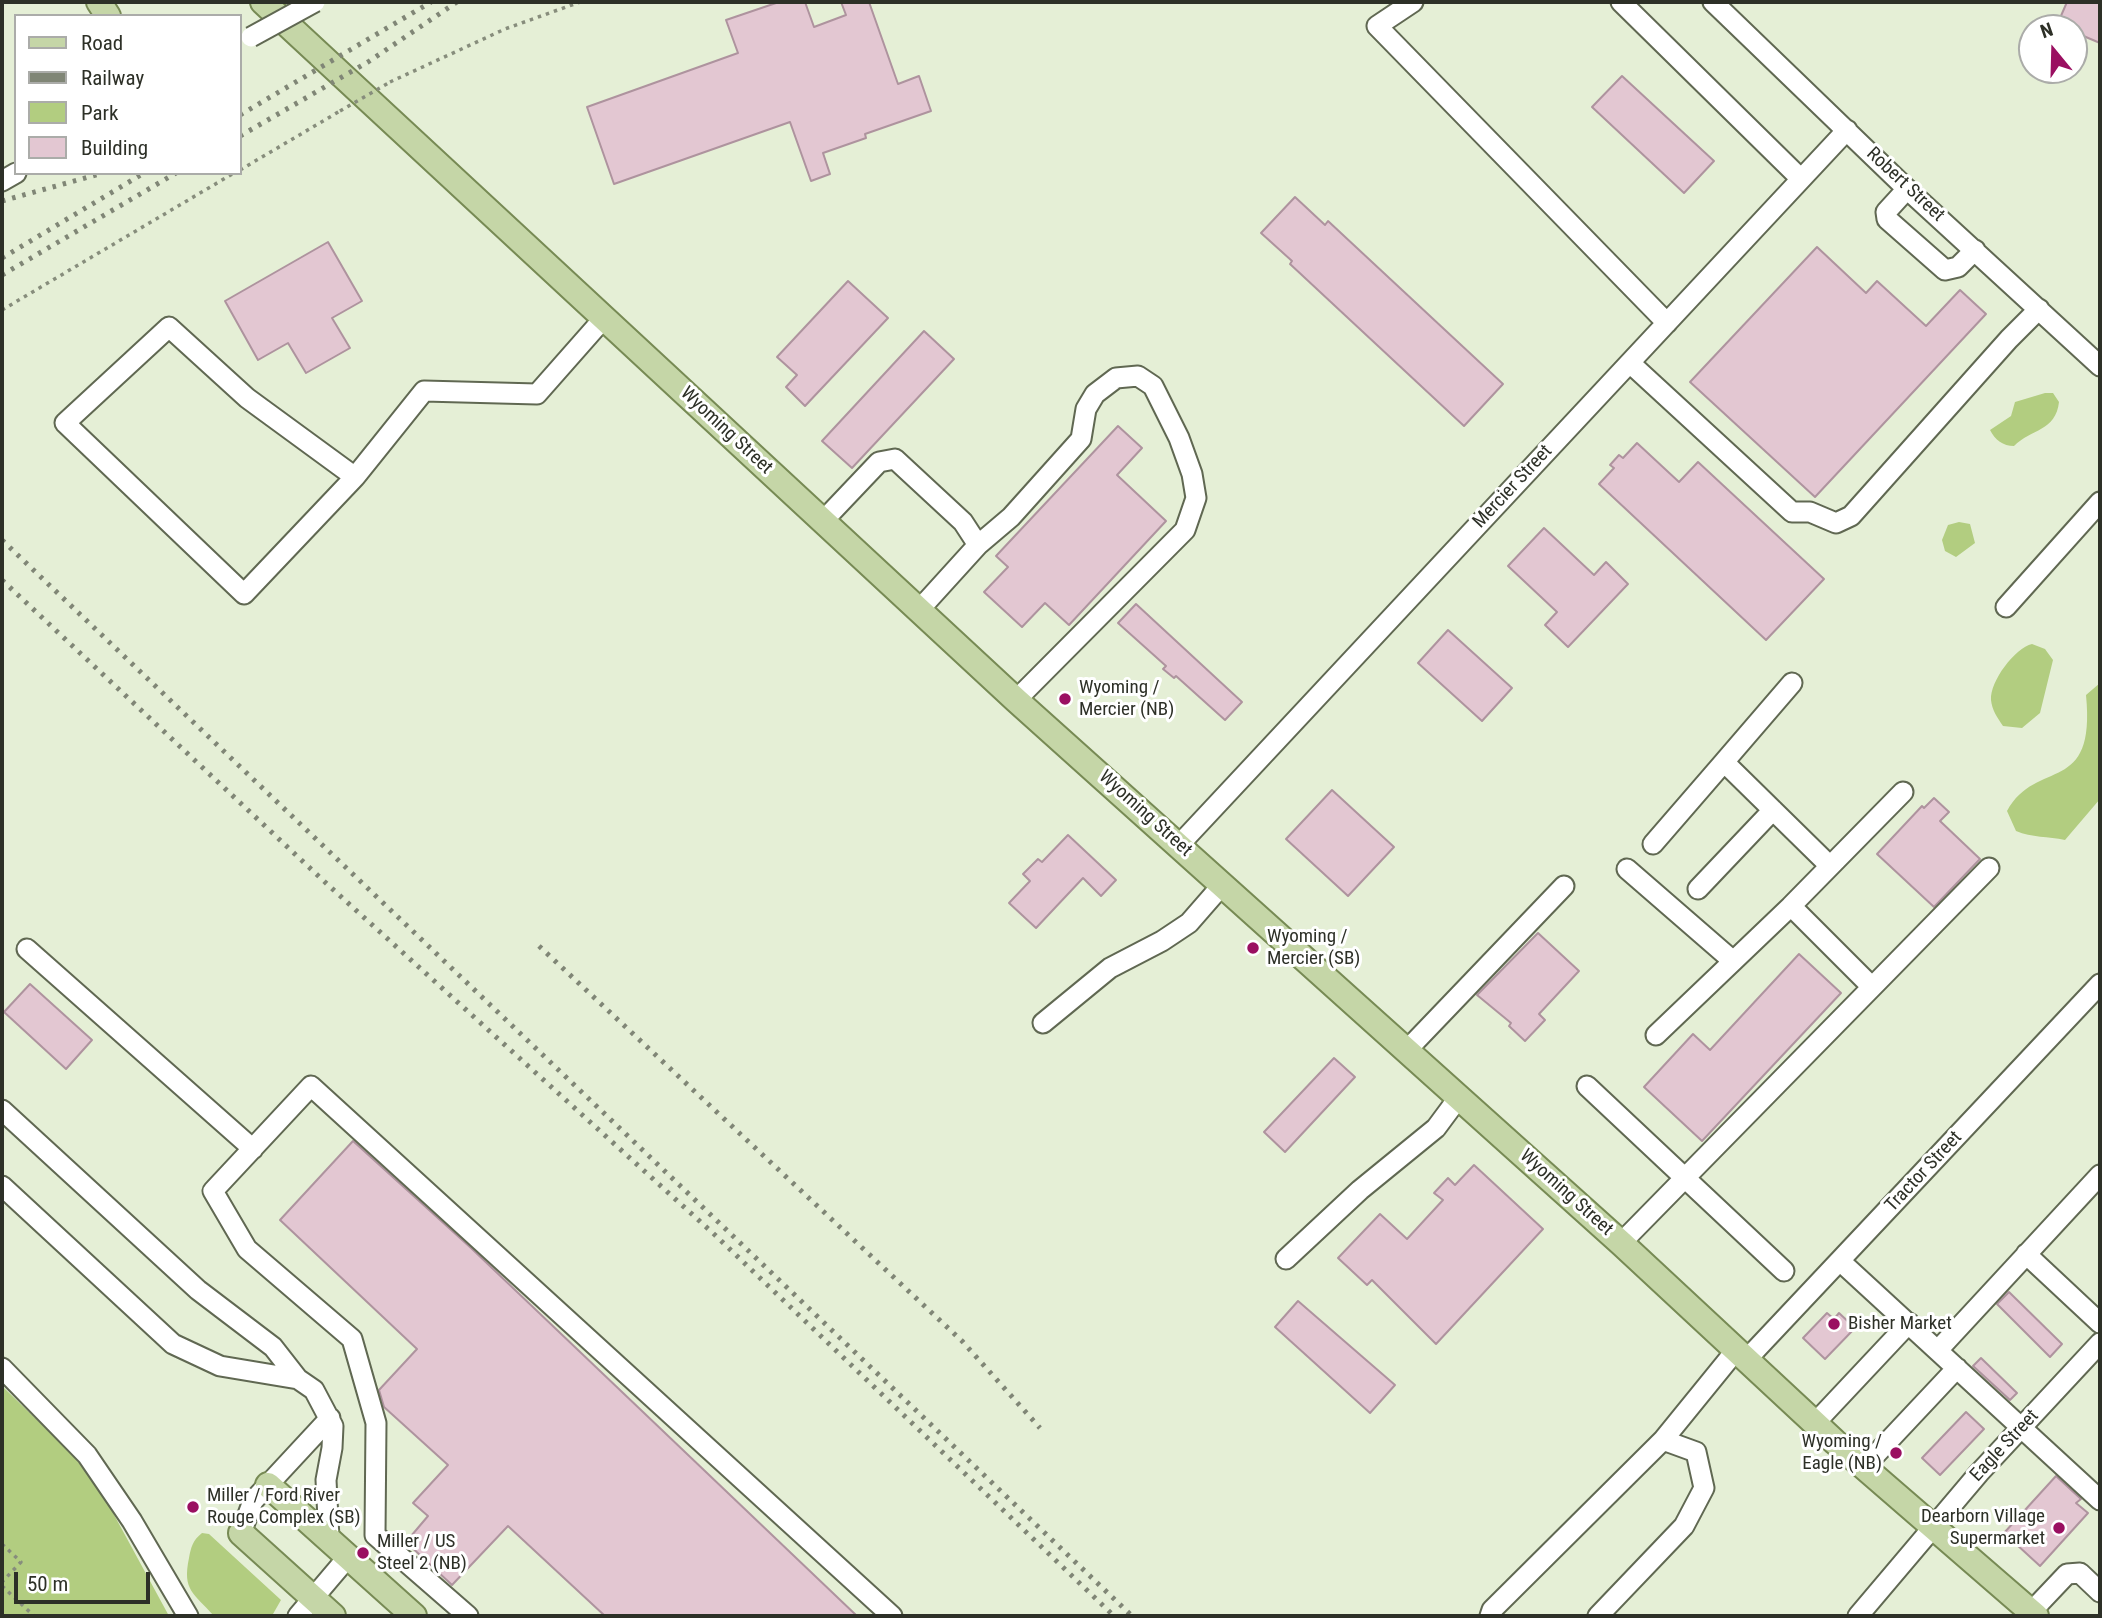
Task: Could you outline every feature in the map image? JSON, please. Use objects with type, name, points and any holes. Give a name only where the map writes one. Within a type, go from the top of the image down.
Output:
[{"type":"main road","name":"Wyoming Street","points":[[263,2],[1016,700],[1180,844],[1621,1242],[1864,1467],[2034,1614]]},
{"type":"main road","points":[[268,1485],[414,1616]]},
{"type":"main road","points":[[241,1533],[305,1607],[333,1616]]},
{"type":"street","points":[[245,40],[316,2]]},
{"type":"street","points":[[1413,2],[1377,26],[1667,323]]},
{"type":"street","points":[[1621,2],[1801,179]]},
{"type":"street","name":"Robert Street","points":[[1713,2],[1907,189],[2100,366]]},
{"type":"street","name":"Mercier Street","points":[[1180,844],[1847,130]]},
{"type":"street","points":[[1907,189],[1886,212],[1887,219],[1931,260],[1945,270],[1958,267],[1975,250]]},
{"type":"street","points":[[1629,363],[1793,512],[1810,512],[1836,523],[1852,516],[2009,339],[2039,309]]},
{"type":"street","points":[[355,477],[247,398],[169,327],[65,423],[244,594],[355,477],[424,391],[537,394],[604,318]]},
{"type":"street","points":[[919,610],[978,545],[1011,517],[1081,439],[1086,409],[1095,394],[1116,378],[1138,376],[1153,386],[1179,438],[1192,474],[1196,498],[1185,530],[1016,700]]},
{"type":"street","points":[[823,521],[879,462],[895,459],[963,522],[978,545]]},
{"type":"street","points":[[2006,607],[2100,502]]},
{"type":"street","points":[[1653,844],[1792,683]]},
{"type":"street","points":[[1724,762],[1830,866]]},
{"type":"street","points":[[1656,1035],[1791,906],[1903,792]]},
{"type":"street","points":[[1698,889],[1773,810]]},
{"type":"street","points":[[1621,1242],[1989,868]]},
{"type":"street","points":[[1627,869],[1734,961]]},
{"type":"street","points":[[1043,1023],[1110,968],[1189,923],[1223,884]]},
{"type":"street","points":[[1406,1050],[1564,886]]},
{"type":"street","points":[[1791,906],[1871,986]]},
{"type":"street","points":[[27,948],[253,1149]]},
{"type":"street","name":"Tractor Street","points":[[1490,1616],[1492,1610],[1664,1440],[1742,1354],[1840,1261],[2100,984]]},
{"type":"street","points":[[468,1616],[375,1535],[376,1423],[352,1339],[247,1249],[213,1191],[311,1086],[892,1616]]},
{"type":"street","points":[[1587,1086],[1684,1180],[1784,1271]]},
{"type":"street","points":[[1286,1259],[1360,1191],[1436,1128],[1459,1097]]},
{"type":"street","points":[[2,1110],[198,1290],[273,1347],[298,1378],[314,1390],[330,1418],[332,1448],[326,1480],[329,1538]]},
{"type":"street","points":[[1938,1350],[2100,1175]]},
{"type":"street","points":[[2,1186],[173,1344],[220,1366],[298,1378]]},
{"type":"street","points":[[2026,1254],[2100,1323]]},
{"type":"street","points":[[1840,1261],[2100,1500]]},
{"type":"street","points":[[1816,1422],[1909,1323]]},
{"type":"street","name":"Eagle Street","points":[[1858,1616],[2022,1427],[2100,1343]]},
{"type":"street","points":[[2,1368],[87,1455],[132,1521],[188,1616]]},
{"type":"street","points":[[1864,1467],[1957,1368]]},
{"type":"street","points":[[241,1533],[253,1501],[330,1418]]},
{"type":"street","points":[[1600,1615],[1635,1581],[1684,1526],[1704,1488],[1696,1452],[1664,1440]]},
{"type":"street","points":[[305,1607],[348,1557]]},
{"type":"street","points":[[2034,1614],[2067,1574],[2080,1573],[2100,1592]]},
{"type":"path","points":[[242,169],[390,82],[505,29],[580,2]]},
{"type":"path","points":[[2,310],[231,175]]},
{"type":"path","points":[[2,1544],[21,1562],[2,1584],[34,1616]]},
{"type":"green space","points":[[2053,393],[2059,402],[2057,412],[2048,424],[2014,446],[2003,444],[1994,437],[1990,430],[2011,416],[2015,402]]},
{"type":"green space","points":[[1959,522],[1970,524],[1975,543],[1956,557],[1945,551],[1942,540],[1948,525]]},
{"type":"green space","points":[[2032,644],[2045,649],[2053,660],[2040,713],[2022,728],[2003,726],[1992,704],[1992,692],[1999,675],[2011,658]]},
{"type":"green space","points":[[2100,683],[2100,799],[2065,840],[2016,831],[2007,811],[2019,795],[2033,784],[2062,771],[2073,762],[2082,749],[2087,727],[2086,695]]},
{"type":"green space","points":[[2,1386],[73,1455],[106,1500],[169,1616],[2,1616]]},
{"type":"green space","points":[[202,1533],[209,1534],[281,1600],[273,1614],[214,1616],[195,1596],[189,1585],[187,1569],[193,1544]]},
{"type":"building","points":[[779,2],[805,2],[814,27],[846,15],[841,2],[869,2],[898,84],[919,76],[931,111],[865,134],[866,138],[823,153],[830,174],[811,181],[790,122],[614,184],[587,107],[738,53],[726,20]]},
{"type":"building","points":[[2067,2],[2100,2],[2100,43],[2088,38],[2088,14],[2062,14]]},
{"type":"building","points":[[1622,76],[1714,161],[1684,193],[1592,107]]},
{"type":"building","points":[[1295,197],[1325,225],[1328,221],[1503,384],[1464,426],[1290,264],[1292,261],[1261,233]]},
{"type":"building","points":[[328,242],[362,301],[332,318],[350,348],[306,373],[288,343],[258,360],[225,301]]},
{"type":"building","points":[[1817,247],[1866,293],[1877,281],[1926,326],[1960,290],[1986,314],[1815,497],[1690,382]]},
{"type":"building","points":[[848,281],[888,318],[805,406],[786,387],[797,375],[777,357]]},
{"type":"building","points":[[924,331],[954,359],[852,468],[822,441]]},
{"type":"building","points":[[1118,426],[1142,448],[1117,475],[1166,521],[1069,625],[1045,603],[1022,627],[984,592],[1008,567],[996,556]]},
{"type":"building","points":[[1637,443],[1679,482],[1698,462],[1824,579],[1766,640],[1599,484],[1614,468],[1610,465],[1619,455],[1623,458]]},
{"type":"building","points":[[1544,528],[1594,575],[1606,562],[1628,584],[1568,647],[1545,625],[1557,612],[1508,566]]},
{"type":"building","points":[[1136,604],[1242,702],[1225,720],[1176,676],[1174,678],[1163,669],[1166,666],[1118,623]]},
{"type":"building","points":[[1448,630],[1512,688],[1482,721],[1418,663]]},
{"type":"building","points":[[1332,790],[1394,847],[1348,896],[1286,839]]},
{"type":"building","points":[[1934,798],[1949,812],[1940,821],[1980,859],[1934,907],[1877,854],[1922,806],[1924,808]]},
{"type":"building","points":[[1068,835],[1116,880],[1101,896],[1083,878],[1036,928],[1009,903],[1030,881],[1023,874],[1038,859],[1042,862]]},
{"type":"building","points":[[1538,933],[1579,971],[1539,1014],[1545,1020],[1525,1041],[1509,1026],[1511,1023],[1477,995]]},
{"type":"building","points":[[1799,954],[1841,993],[1702,1141],[1644,1087],[1693,1034],[1710,1050]]},
{"type":"building","points":[[30,984],[92,1040],[66,1069],[4,1012]]},
{"type":"building","points":[[1334,1058],[1355,1077],[1285,1152],[1264,1132]]},
{"type":"building","points":[[353,1141],[471,1248],[857,1616],[605,1616],[508,1526],[452,1585],[406,1542],[428,1516],[413,1503],[448,1465],[384,1407],[379,1390],[417,1349],[280,1220]]},
{"type":"building","points":[[1474,1165],[1543,1229],[1436,1344],[1372,1280],[1367,1285],[1338,1258],[1380,1214],[1407,1239],[1443,1200],[1434,1193],[1448,1178],[1455,1185]]},
{"type":"building","points":[[2009,1292],[2062,1344],[2050,1357],[1997,1304]]},
{"type":"building","points":[[1298,1301],[1395,1385],[1370,1413],[1275,1327]]},
{"type":"building","points":[[1827,1313],[1834,1319],[1839,1313],[1855,1328],[1825,1359],[1803,1338]]},
{"type":"building","points":[[1981,1358],[2017,1393],[2010,1400],[1973,1366]]},
{"type":"building","points":[[1966,1412],[1984,1429],[1940,1475],[1922,1458]]},
{"type":"building","points":[[2056,1476],[2081,1499],[2076,1503],[2088,1513],[2040,1566],[2004,1533]]},
{"type":"railway","points":[[242,114],[431,2]]},
{"type":"railway","points":[[242,135],[368,62],[457,2]]},
{"type":"railway","points":[[2,201],[96,175]]},
{"type":"railway","points":[[2,258],[141,175]]},
{"type":"railway","points":[[2,275],[173,175]]},
{"type":"railway","points":[[2,540],[1132,1616]]},
{"type":"railway","points":[[2,580],[327,884],[715,1235],[1114,1616]]},
{"type":"railway","points":[[539,946],[962,1341],[1040,1428]]},
{"type":"place","name":"Wyoming / Mercier (NB)","points":[[1065,699]]},
{"type":"place","name":"Wyoming / Mercier (SB)","points":[[1253,948]]},
{"type":"place","name":"Bisher Market","points":[[1834,1324]]},
{"type":"place","name":"Wyoming / Eagle (NB)","points":[[1896,1453]]},
{"type":"place","name":"Miller / Ford River Rouge Complex (SB)","points":[[193,1507]]},
{"type":"place","name":"Dearborn Village Supermarket","points":[[2059,1528]]},
{"type":"place","name":"Miller / US Steel 2 (NB)","points":[[363,1553]]}]
